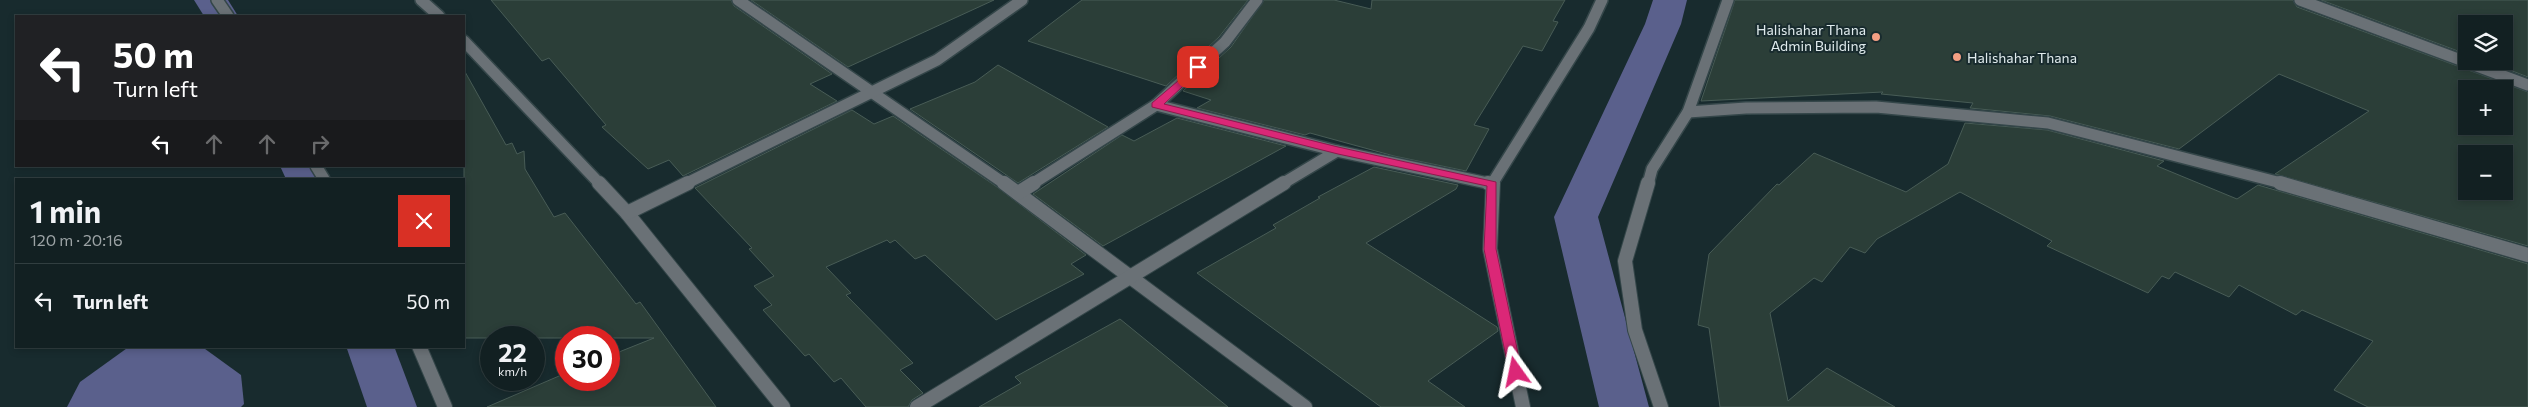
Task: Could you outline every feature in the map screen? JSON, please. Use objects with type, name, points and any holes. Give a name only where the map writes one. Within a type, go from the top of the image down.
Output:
[{"type":"street","points":[[218,0],[227,15]]},
{"type":"street","points":[[421,0],[438,15]]},
{"type":"street","points":[[738,0],[1018,193],[1305,407]]},
{"type":"street","points":[[627,213],[937,60],[1022,0]]},
{"type":"street","points":[[1018,193],[1156,105],[1225,42],[1257,0]]},
{"type":"street","points":[[1523,407],[1490,249],[1492,184],[1589,28],[1602,0]]},
{"type":"street","points":[[1660,407],[1635,330],[1625,261],[1652,169],[1688,112],[1728,0]]},
{"type":"street","points":[[2300,0],[2528,84]]},
{"type":"street","points":[[465,42],[627,213],[783,407]]},
{"type":"street","points":[[1156,105],[1338,151],[1492,184]]},
{"type":"street","points":[[1688,112],[1746,108],[1876,107],[2048,123],[2330,196],[2528,255]]},
{"type":"street","points":[[917,407],[1338,151]]},
{"type":"street","points":[[317,167],[323,178]]},
{"type":"street","points":[[420,348],[446,407]]},
{"type":"water","points":[[127,348],[204,348],[241,375],[244,404],[241,407],[67,407],[80,382]]},
{"type":"building","points":[[491,0],[731,0],[734,6],[832,74],[810,84],[837,101],[683,176],[669,160],[648,169],[602,127],[606,125],[549,58],[542,61]]},
{"type":"building","points":[[751,0],[994,0],[848,67]]},
{"type":"building","points":[[1082,0],[1248,0],[1219,37],[1166,86],[1028,41]]},
{"type":"building","points":[[1264,0],[1334,0],[1371,9],[1372,0],[1565,0],[1553,21],[1558,22],[1542,51],[1523,46],[1474,125],[1489,129],[1466,171],[1394,156],[1310,133],[1305,135],[1197,108],[1211,100],[1183,91],[1231,47]]},
{"type":"building","points":[[1735,0],[2293,0],[2297,7],[2458,66],[2458,70],[2468,70],[2495,80],[2458,80],[2458,135],[2513,135],[2513,86],[2528,92],[2528,246],[2275,174],[2369,111],[2279,74],[2179,149],[2050,116],[1970,108],[1973,103],[1881,94],[1883,92],[1701,101]]},
{"type":"building","points":[[2321,0],[2528,0],[2528,77],[2510,70],[2513,70],[2513,15],[2458,15],[2458,51]]},
{"type":"building","points":[[998,65],[1108,127],[1018,183],[910,109],[975,82]]},
{"type":"building","points":[[465,72],[506,145],[512,143],[517,154],[524,151],[525,169],[554,217],[565,213],[636,304],[640,302],[716,407],[487,407],[524,391],[545,391],[545,382],[555,378],[555,391],[620,391],[620,352],[654,338],[620,338],[620,326],[555,326],[555,338],[545,338],[545,326],[480,326],[480,338],[465,338]]},
{"type":"building","points":[[852,110],[874,124],[893,116],[997,187],[1086,255],[1071,264],[1084,274],[996,320],[925,255],[915,259],[895,240],[890,243],[887,240],[826,267],[851,293],[846,295],[913,363],[900,370],[923,393],[912,400],[908,407],[866,407],[841,378],[834,382],[809,354],[805,356],[763,310],[772,305],[754,286],[774,276],[749,249],[752,248],[695,188]]},
{"type":"building","points":[[1177,118],[1286,146],[1103,246],[1033,194],[1122,135],[1134,141]]},
{"type":"building","points":[[1965,123],[2047,130],[2164,161],[2157,166],[2237,199],[2258,185],[2528,264],[2528,407],[2368,407],[2334,390],[2373,341],[2302,310],[2296,315],[2239,285],[2229,297],[2175,272],[2169,279],[2162,276],[2148,293],[2047,246],[2052,241],[1960,192],[1877,239],[1865,253],[1850,247],[1822,282],[1814,278],[1770,313],[1788,401],[1827,368],[1895,407],[1720,407],[1709,328],[1698,325],[1709,254],[1777,184],[1779,185],[1814,153],[1906,192],[1948,164]]},
{"type":"building","points":[[1374,167],[1458,185],[1456,189],[1366,243],[1497,327],[1498,331],[1428,381],[1465,407],[1381,407],[1197,273],[1276,228],[1273,225],[1320,198],[1318,197]]},
{"type":"building","points":[[1120,319],[1228,407],[979,407],[1021,383],[1015,377]]},
{"type":"waterway","points":[[211,0],[220,15]]},
{"type":"waterway","points":[[1624,407],[1576,217],[1663,24],[1670,0]]},
{"type":"waterway","points":[[301,167],[306,178]]},
{"type":"waterway","points":[[371,348],[392,407]]},
{"type":"place","name":"Halishahar Thana Admin Building","points":[[1876,37]]},
{"type":"place","name":"Halishahar Thana","points":[[1957,57]]},
{"type":"route","points":[[1198,67],[1156,105],[1338,151],[1492,184],[1490,249],[1516,372]]}]
